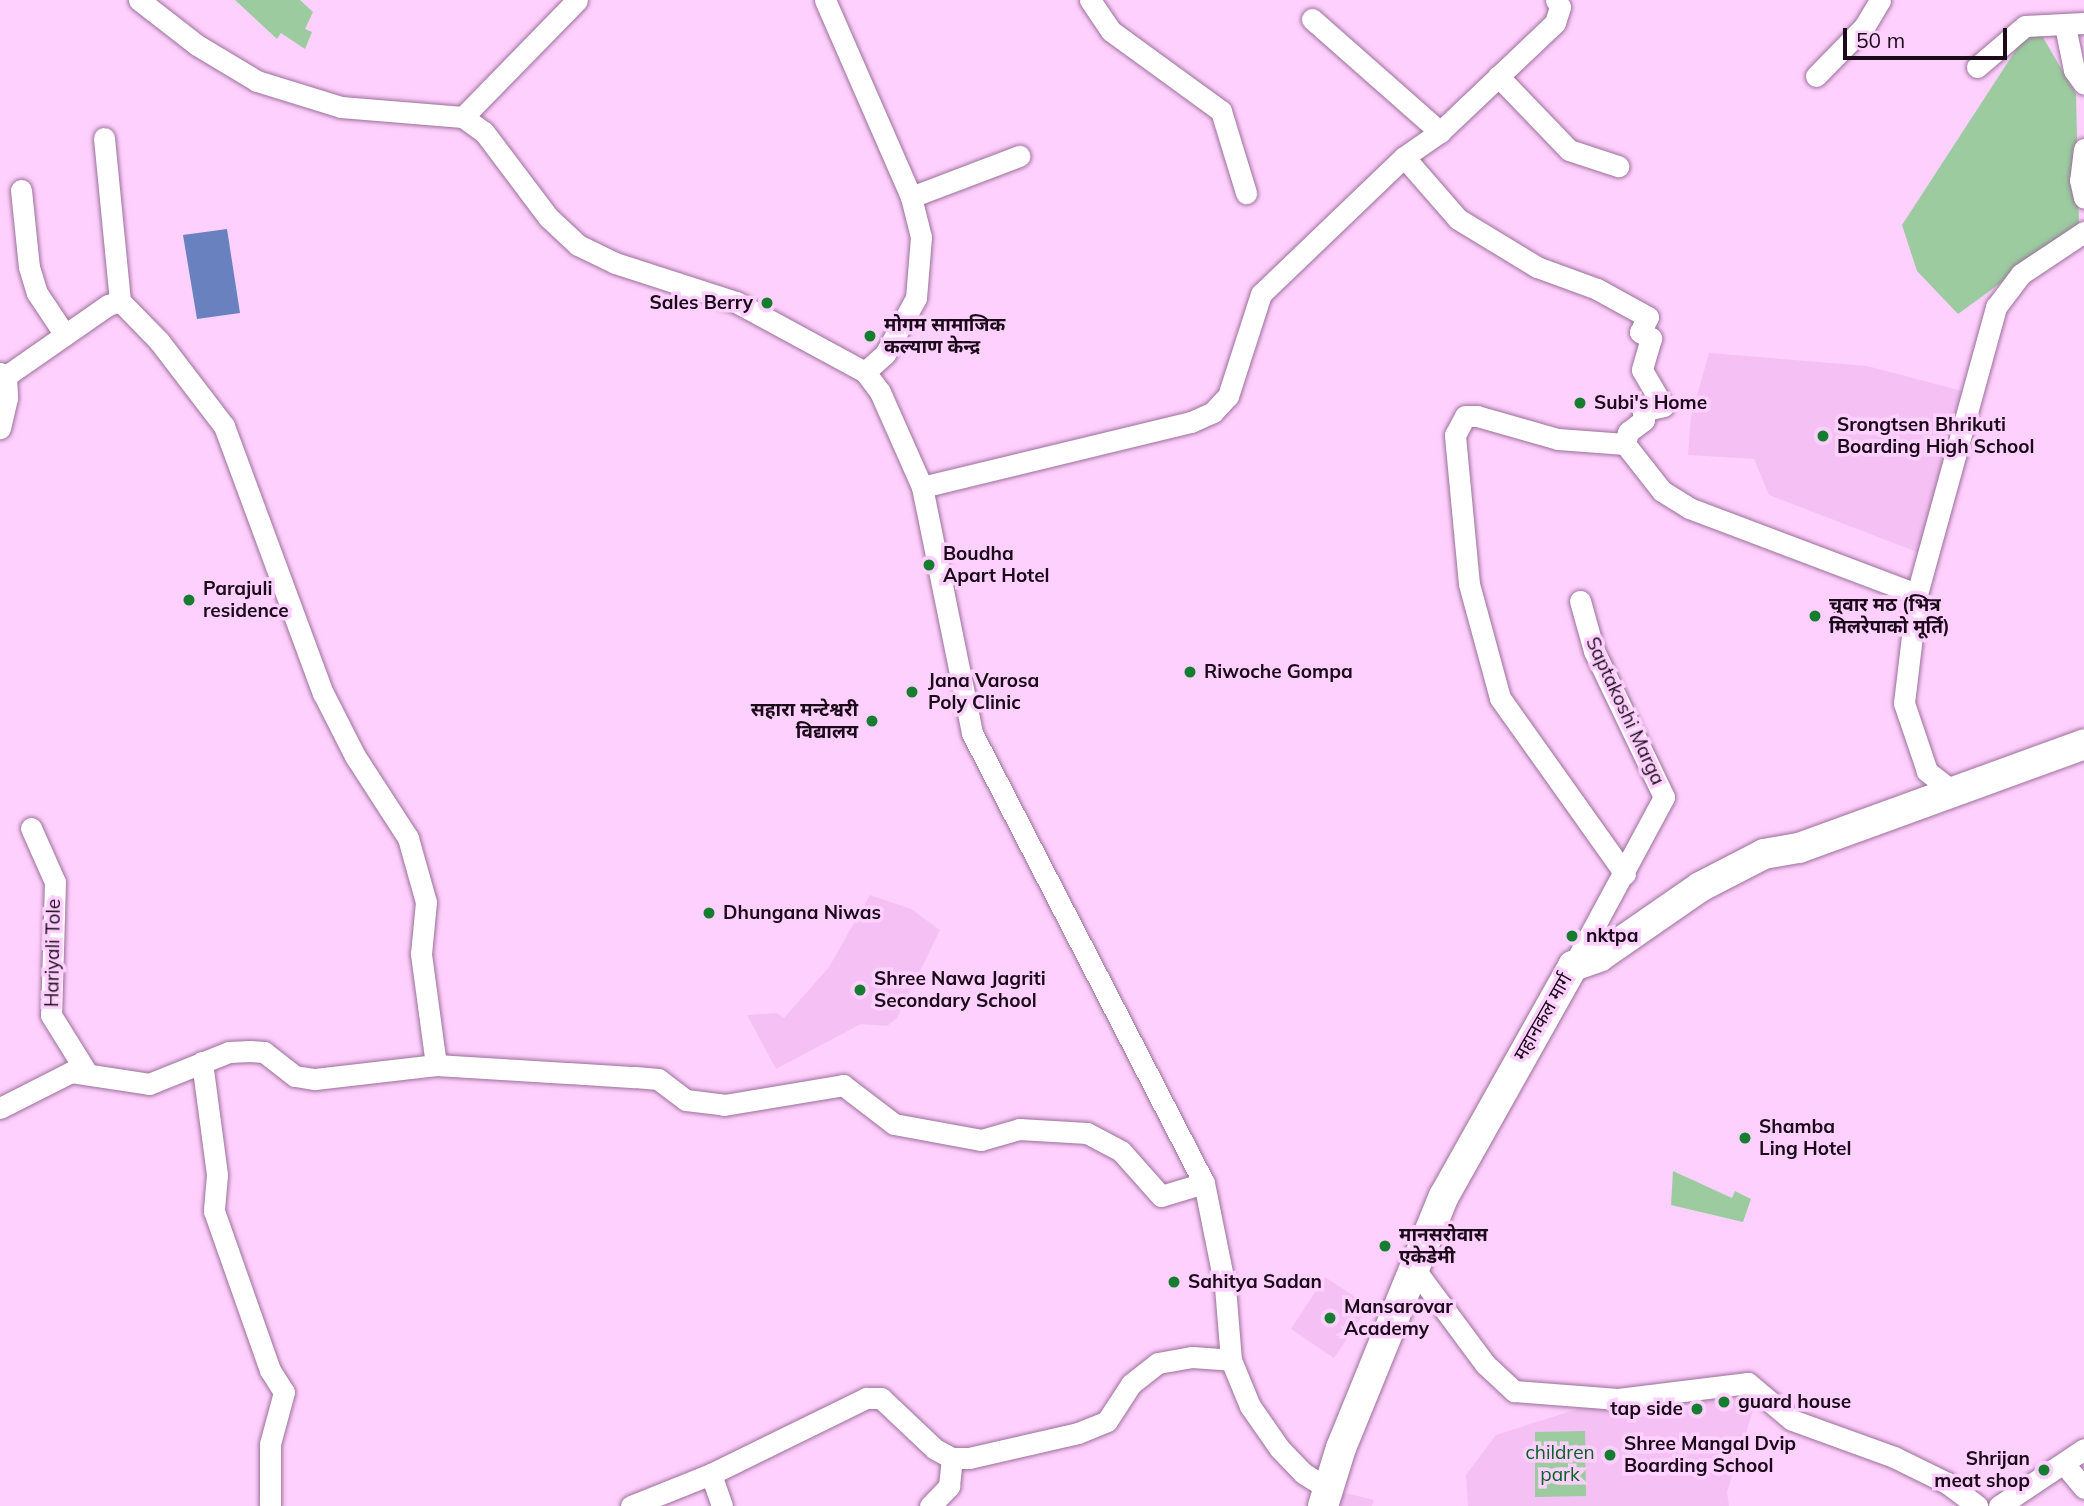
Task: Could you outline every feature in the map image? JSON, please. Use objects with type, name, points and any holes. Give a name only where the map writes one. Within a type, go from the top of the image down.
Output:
[{"type":"main road","name":"महानकल मार्ग","points":[[1325,1497],[1444,1196],[1573,966],[1599,957],[1700,887],[1764,854],[1799,848],[1951,790],[2084,744]]},
{"type":"street","points":[[139,0],[197,45],[257,81],[341,107],[463,117],[484,132],[548,217],[578,245],[615,263],[736,302],[865,372],[880,392],[922,487],[972,733],[1204,1183],[1225,1287],[1231,1360],[1250,1406],[1280,1449],[1325,1497]]},
{"type":"street","points":[[463,117],[577,0]]},
{"type":"street","points":[[825,0],[911,197],[921,237],[916,298],[885,354],[865,372]]},
{"type":"street","points":[[1090,0],[1111,31],[1221,111],[1246,193]]},
{"type":"street","points":[[922,487],[1191,422],[1213,412],[1228,396],[1261,294],[1404,156],[1440,132],[1555,23],[1560,7],[1556,0]]},
{"type":"street","points":[[1816,76],[1864,27],[1880,0]]},
{"type":"street","points":[[1312,19],[1440,132]]},
{"type":"street","points":[[1978,67],[2025,26],[2075,25],[2074,70],[2084,84]]},
{"type":"street","points":[[1498,76],[1569,150],[1618,166]]},
{"type":"street","points":[[104,138],[120,301],[159,341],[224,426],[323,693],[355,756],[408,838],[426,902],[421,954],[436,1065]]},
{"type":"street","points":[[2084,149],[2080,169],[2084,198]]},
{"type":"street","points":[[911,197],[1019,156]]},
{"type":"street","points":[[1404,156],[1458,219],[1537,267],[1597,289],[1648,317],[1640,332],[1651,338],[1642,370],[1663,406],[1643,411],[1644,420],[1628,432],[1625,444],[1648,476],[1671,499],[1917,594]]},
{"type":"street","points":[[20,190],[29,267],[37,293],[65,335]]},
{"type":"street","points":[[1951,790],[1927,771],[1904,703],[1917,594],[1996,307],[2021,274],[2084,232]]},
{"type":"street","points":[[0,428],[8,398],[3,374],[120,301]]},
{"type":"street","points":[[1625,444],[1558,439],[1477,416],[1465,416],[1455,435],[1469,584],[1500,698],[1625,874]]},
{"type":"street","name":"Saptakoshi Marga","points":[[1573,966],[1625,874],[1664,797],[1594,652],[1580,601]]},
{"type":"street","name":"Hariyali Tole","points":[[32,828],[55,882],[51,1015],[87,1073]]},
{"type":"street","points":[[0,1108],[53,1078],[87,1073],[149,1084],[229,1052],[264,1052],[295,1076],[314,1079],[436,1065],[657,1079],[687,1100],[724,1105],[843,1085],[894,1124],[981,1140],[1019,1129],[1087,1133],[1121,1151],[1161,1196],[1204,1183]]},
{"type":"street","points":[[202,1062],[217,1175],[214,1211],[270,1370],[284,1392],[270,1444],[270,1506]]},
{"type":"street","points":[[1416,1270],[1485,1364],[1514,1391],[1618,1399],[1748,1383],[1792,1420],[1894,1457],[1947,1483],[1977,1506]]},
{"type":"street","points":[[631,1506],[711,1474],[866,1398],[881,1398],[895,1416],[952,1458],[992,1455],[1107,1421],[1131,1384],[1158,1363],[1192,1357],[1231,1360]]},
{"type":"street","points":[[1998,1506],[2084,1449]]},
{"type":"street","points":[[930,1506],[949,1486],[952,1458]]},
{"type":"street","points":[[2064,1464],[2084,1488]]},
{"type":"street","points":[[711,1474],[722,1506]]},
{"type":"shaded area","name":"Srongtsen Bhrikuti Boarding High School","points":[[1709,353],[1867,366],[1970,393],[1922,554],[1769,495],[1754,459],[1688,455],[1691,417]]},
{"type":"shaded area","name":"Shree Nawa Jagriti Secondary School","points":[[870,895],[911,909],[940,930],[897,1018],[887,1026],[861,1024],[776,1069],[747,1015],[777,1013],[784,1018],[829,967]]},
{"type":"shaded area","name":"Mansarovar Academy","points":[[1325,1277],[1369,1306],[1334,1358],[1291,1329]]},
{"type":"shaded area","name":"Shree Mangal Dvip Boarding School","points":[[1679,1394],[1756,1401],[1727,1492],[1729,1506],[1468,1506],[1466,1475],[1496,1435],[1590,1405],[1653,1408],[1675,1416]]},
{"type":"shaded area","points":[[1337,1491],[1374,1500],[1372,1506],[1332,1506]]},
{"type":"green space","points":[[235,0],[300,0],[313,12],[305,29],[312,32],[305,49],[281,33],[277,39]]},
{"type":"green space","points":[[2034,22],[2076,94],[2079,226],[1958,314],[1917,271],[1902,225]]},
{"type":"green space","points":[[1673,1171],[1732,1198],[1735,1191],[1751,1199],[1743,1222],[1671,1205]]},
{"type":"green space","name":"children park","points":[[1585,1431],[1586,1496],[1535,1497],[1535,1432]]},
{"type":"water","points":[[227,229],[240,313],[197,319],[183,235]]},
{"type":"place","name":"Sales Berry","points":[[767,303]]},
{"type":"place","name":"मोगम सामाजिक कल्याण केन्द्र","points":[[870,336]]},
{"type":"place","name":"Subi's Home","points":[[1580,403]]},
{"type":"place","name":"Srongtsen Bhrikuti Boarding High School","points":[[1823,436]]},
{"type":"place","name":"Boudha Apart Hotel","points":[[929,565]]},
{"type":"place","name":"Parajuli residence","points":[[189,600]]},
{"type":"place","name":"चुवार मठ (भित्र मिलरेपाको मूर्ति)","points":[[1815,616]]},
{"type":"place","name":"Riwoche Gompa","points":[[1190,672]]},
{"type":"place","name":"Jana Varosa Poly Clinic","points":[[912,692]]},
{"type":"place","name":"सहारा मन्टेश्वरी विद्यालय","points":[[872,721]]},
{"type":"place","name":"Dhungana Niwas","points":[[709,913]]},
{"type":"place","name":"nktpa","points":[[1572,936]]},
{"type":"place","name":"Shree Nawa Jagriti Secondary School","points":[[860,990]]},
{"type":"place","name":"Shamba Ling Hotel","points":[[1745,1138]]},
{"type":"place","name":"मानसरोवास एकेडेमी","points":[[1385,1246]]},
{"type":"place","name":"Sahitya Sadan","points":[[1174,1282]]},
{"type":"place","name":"Mansarovar Academy","points":[[1330,1318]]},
{"type":"place","name":"guard house","points":[[1724,1402]]},
{"type":"place","name":"tap side","points":[[1697,1409]]},
{"type":"place","name":"Shree Mangal Dvip Boarding School","points":[[1610,1455]]},
{"type":"place","name":"Shrijan meat shop","points":[[2044,1470]]}]
